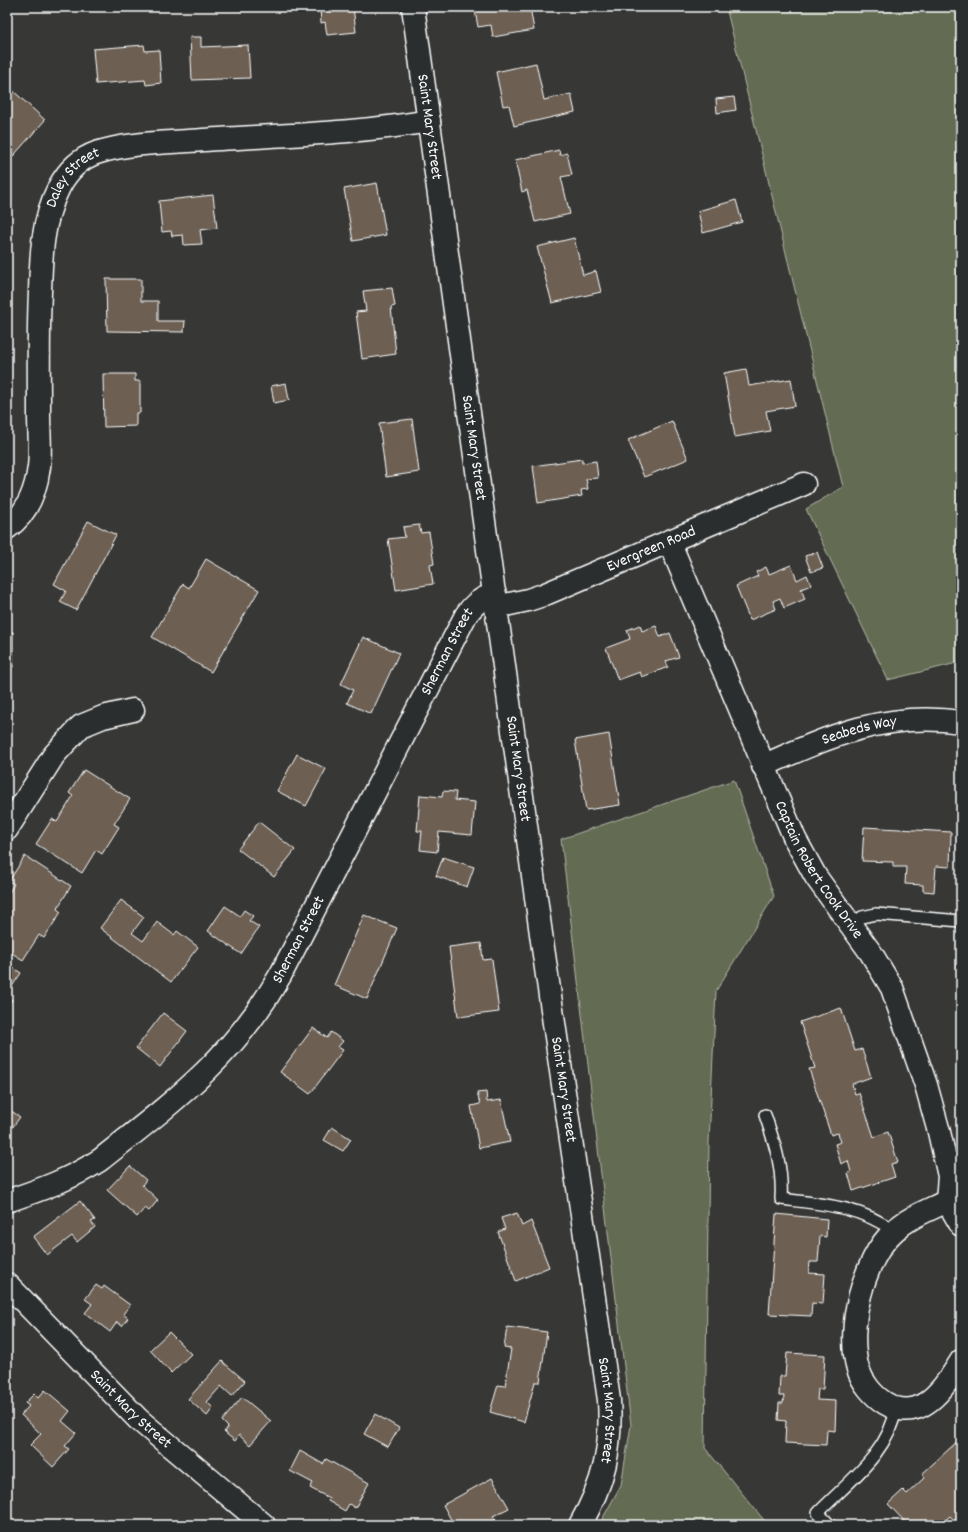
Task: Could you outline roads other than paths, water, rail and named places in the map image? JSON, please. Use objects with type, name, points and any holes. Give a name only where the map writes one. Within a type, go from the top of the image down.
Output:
[{"type":"street","name":"Saint Mary Street","points":[[413,7],[495,601],[609,1400],[609,1448],[604,1472],[594,1497],[580,1525]]},
{"type":"street","name":"Daley Street","points":[[7,528],[19,518],[26,508],[39,469],[39,309],[42,247],[45,225],[53,199],[67,175],[76,165],[96,153],[144,145],[381,128],[429,122]]},
{"type":"street","name":"Evergreen Road","points":[[495,601],[528,600],[543,595],[804,484]]},
{"type":"street","name":"Captain Robert Cook Drive","points":[[669,542],[785,818],[805,859],[883,971],[900,1008],[953,1158],[949,1176],[947,1201]]},
{"type":"street","name":"Sherman Street","points":[[7,1201],[56,1184],[85,1170],[100,1160],[187,1090],[238,1037],[262,1005],[281,974],[466,615],[484,597],[495,601]]},
{"type":"street","points":[[7,829],[54,755],[80,726],[103,717],[133,710]]},
{"type":"street","name":"Seabeds Way","points":[[763,766],[825,738],[868,726],[911,719],[961,722]]},
{"type":"street","points":[[961,1225],[947,1201],[908,1220],[894,1231],[877,1254],[862,1287],[855,1319],[854,1336],[858,1367],[862,1380],[877,1398],[896,1408],[912,1408],[927,1403],[945,1384],[961,1361]]},
{"type":"street","name":"Saint Mary Street","points":[[7,1284],[138,1419],[264,1525]]},
{"type":"lane","points":[[851,926],[862,918],[876,914],[961,921]]},
{"type":"lane","points":[[765,1115],[780,1161],[782,1182],[781,1199],[847,1208],[873,1218],[894,1231]]},
{"type":"lane","points":[[830,1525],[818,1513],[880,1448],[892,1428],[896,1408]]}]
